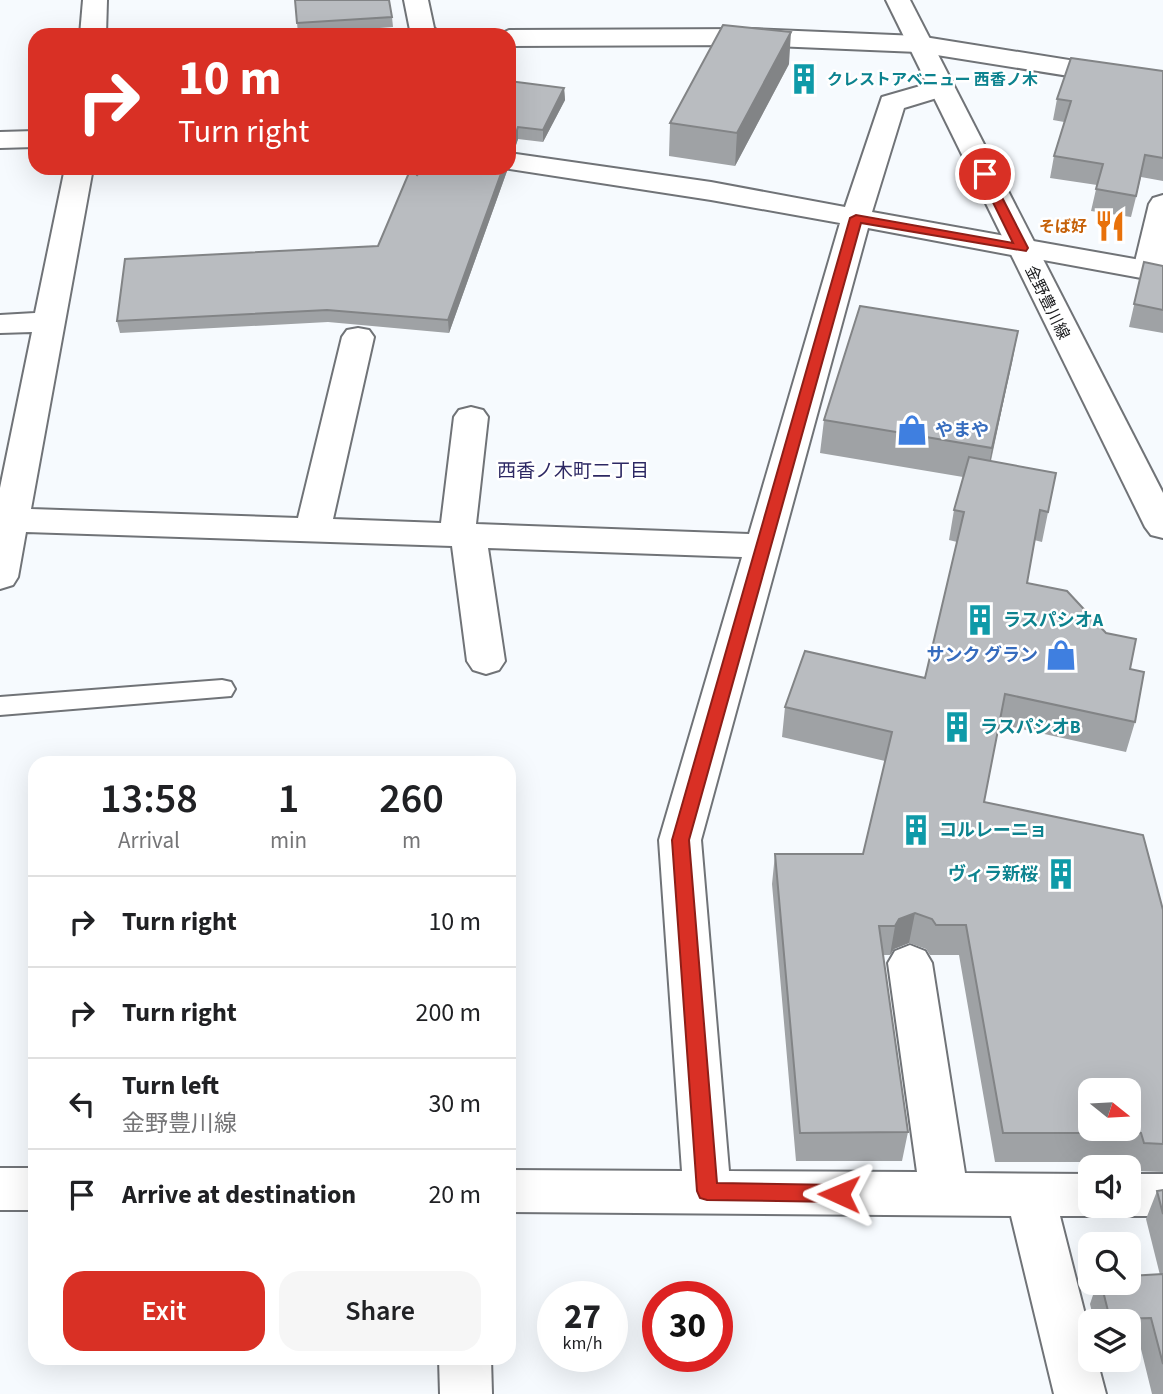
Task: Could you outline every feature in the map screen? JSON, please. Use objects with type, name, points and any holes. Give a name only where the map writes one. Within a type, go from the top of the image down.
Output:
[{"type":"street","points":[[93,28],[95,0]]},
{"type":"street","points":[[416,0],[421,28]]},
{"type":"street","name":"金野豊川線","points":[[898,0],[1163,527]]},
{"type":"street","points":[[516,38],[752,37],[918,44],[1163,83]]},
{"type":"street","points":[[707,1191],[680,840],[856,218],[892,103],[941,88]]},
{"type":"street","points":[[0,140],[28,139]]},
{"type":"street","points":[[516,162],[606,173],[1156,272],[1163,204]]},
{"type":"street","points":[[0,577],[78,175]]},
{"type":"street","points":[[0,324],[48,322]]},
{"type":"street","points":[[313,527],[358,337]]},
{"type":"street","points":[[471,417],[463,536],[486,661]]},
{"type":"street","points":[[10,520],[313,527],[463,536],[764,546]]},
{"type":"street","points":[[910,963],[944,1195]]},
{"type":"street","points":[[0,1189],[28,1189]]},
{"type":"street","points":[[516,1191],[1078,1195]]},
{"type":"street","points":[[1030,1195],[1080,1394]]},
{"type":"street","points":[[1141,1195],[1163,1195]]},
{"type":"street","points":[[465,1365],[466,1394]]},
{"type":"lane","points":[[0,706],[222,689]]},
{"type":"building","points":[[295,0],[389,0],[392,17],[297,23]]},
{"type":"building","points":[[723,25],[791,32],[737,133],[670,123]]},
{"type":"building","points":[[1071,58],[1163,71],[1163,158],[1145,155],[1136,196],[1096,189],[1103,164],[1054,156],[1071,101],[1057,99]]},
{"type":"building","points":[[516,82],[564,88],[543,130],[518,127],[516,133]]},
{"type":"building","points":[[408,175],[500,175],[448,320],[327,310],[117,321],[125,259],[378,246]]},
{"type":"building","points":[[1144,262],[1163,266],[1163,310],[1134,304]]},
{"type":"building","name":"やまや","points":[[860,306],[1018,331],[992,448],[824,420]]},
{"type":"building","points":[[969,457],[1056,473],[1048,512],[1040,510],[1027,583],[1067,591],[1106,633],[1136,639],[1130,669],[1144,672],[1135,722],[1005,694],[984,802],[1143,835],[1163,910],[1163,1144],[1144,1143],[1141,1133],[1141,1078],[1078,1078],[1078,1133],[1003,1133],[966,925],[936,925],[932,919],[915,913],[899,919],[895,926],[879,926],[908,1132],[800,1133],[775,854],[863,854],[892,732],[785,707],[805,651],[925,678],[964,512],[954,510]]},
{"type":"building","points":[[1163,1190],[1163,1214],[1157,1191]]},
{"type":"building","points":[[1163,1274],[1163,1364],[1151,1318],[1141,1318],[1141,1309],[1108,1309],[1104,1295],[1141,1295],[1141,1275]]},
{"type":"place","name":"クレストアベニュー 西香ノ木","points":[[804,79]]},
{"type":"place","name":"そば好","points":[[1110,226]]},
{"type":"place","name":"やまや","points":[[912,430]]},
{"type":"place","name":"ラスパシオA","points":[[980,620]]},
{"type":"place","name":"サンク グラン","points":[[1061,655]]},
{"type":"place","name":"ラスパシオB","points":[[957,727]]},
{"type":"place","name":"コルレーニョ","points":[[916,830]]},
{"type":"place","name":"ヴィラ新桜","points":[[1061,874]]},
{"type":"district","name":"西香ノ木町二丁目","points":[[573,470]]},
{"type":"route","points":[[839,1194],[707,1191],[680,840],[856,218],[1022,248],[985,174]]}]
